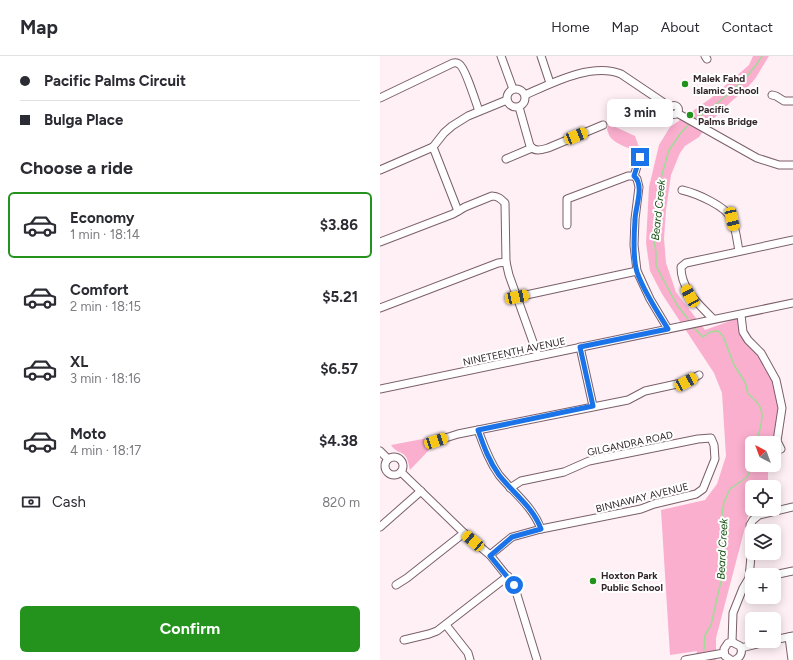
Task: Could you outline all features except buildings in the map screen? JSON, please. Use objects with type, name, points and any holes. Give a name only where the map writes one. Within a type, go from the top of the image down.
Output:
[{"type":"street","points":[[501,56],[513,89]]},
{"type":"street","points":[[541,56],[550,83]]},
{"type":"street","points":[[380,98],[453,63],[457,63],[462,68],[479,111]]},
{"type":"street","points":[[525,95],[550,83],[589,70],[613,70],[670,107],[674,105],[676,106],[679,110],[678,113],[757,158],[779,165],[793,165]]},
{"type":"street","points":[[513,89],[520,90],[525,95],[525,101],[519,107]]},
{"type":"street","points":[[513,89],[508,94],[507,100],[511,106],[519,107]]},
{"type":"street","points":[[772,95],[784,101],[793,101]]},
{"type":"street","points":[[380,170],[433,147],[444,133],[461,120],[507,100]]},
{"type":"street","points":[[519,107],[532,148]]},
{"type":"street","points":[[506,159],[532,148],[540,150],[603,125]]},
{"type":"street","points":[[433,147],[458,211]]},
{"type":"street","points":[[634,176],[640,157]]},
{"type":"street","points":[[567,225],[567,199],[628,176],[634,176]]},
{"type":"street","points":[[634,176],[637,179],[639,187],[635,219],[634,246],[637,271],[650,299],[668,329]]},
{"type":"street","points":[[682,190],[692,192],[720,207],[729,214],[732,219],[739,251]]},
{"type":"street","points":[[380,242],[492,196],[496,196],[502,200],[505,203],[506,262],[509,275],[538,356]]},
{"type":"street","points":[[713,319],[690,296],[681,275],[680,267],[686,263],[793,240]]},
{"type":"street","points":[[380,308],[498,263],[506,262]]},
{"type":"street","points":[[517,297],[637,271]]},
{"type":"street","name":"NINETEENTH AVENUE","points":[[380,389],[793,303]]},
{"type":"street","points":[[740,315],[743,332],[748,340],[761,353],[776,380],[782,408],[778,436]]},
{"type":"street","points":[[580,347],[593,406]]},
{"type":"street","points":[[436,441],[458,434],[628,400],[645,391],[686,382],[699,375]]},
{"type":"street","points":[[478,430],[488,459],[510,488],[528,506],[537,519],[541,529]]},
{"type":"street","name":"GILGANDRA ROAD","points":[[510,488],[521,481],[564,472],[589,461],[698,439],[711,438]]},
{"type":"street","name":"BINNAWAY AVENUE","points":[[490,556],[512,537],[541,529],[641,510],[654,504],[696,494],[703,489],[715,459],[714,445],[711,438]]},
{"type":"street","points":[[380,451],[388,459]]},
{"type":"street","points":[[394,457],[401,459],[403,466],[401,472],[396,475],[392,475],[386,470],[385,466],[388,459],[394,457]]},
{"type":"street","points":[[380,476],[386,470]]},
{"type":"street","points":[[401,472],[464,534],[490,556],[508,576],[514,585],[537,660]]},
{"type":"street","points":[[380,527],[421,491]]},
{"type":"street","points":[[750,568],[749,533],[750,525],[753,520],[759,515],[793,507]]},
{"type":"street","points":[[396,585],[464,534]]},
{"type":"street","points":[[781,574],[793,571]]},
{"type":"street","points":[[404,640],[432,634],[446,625],[508,576]]},
{"type":"street","points":[[732,642],[733,613],[745,585]]},
{"type":"street","points":[[446,625],[468,653],[470,660]]},
{"type":"street","points":[[781,638],[791,636],[792,660]]},
{"type":"street","points":[[732,642],[738,644],[741,648],[741,654],[735,660]]},
{"type":"street","points":[[685,660],[721,653],[726,646],[732,642]]},
{"type":"street","points":[[741,648],[745,647]]},
{"type":"street","points":[[721,653],[731,660]]},
{"type":"shaded area","points":[[753,56],[769,56],[755,79],[745,90],[710,122],[699,137],[685,146],[680,153],[671,175],[666,210],[664,238],[666,263],[676,292],[705,330],[738,318],[745,327],[748,335],[767,360],[781,402],[776,436],[745,436],[745,472],[768,472],[768,480],[745,480],[745,516],[748,516],[716,638],[716,660],[695,660],[697,651],[670,655],[661,510],[705,500],[717,484],[726,456],[722,393],[714,373],[662,294],[650,271],[646,243],[649,187],[659,145],[670,127],[711,98],[749,65]]},
{"type":"shaded area","points":[[609,124],[635,136],[640,150],[625,147],[614,141],[607,129]]},
{"type":"shaded area","points":[[428,438],[428,445],[430,449],[410,470],[405,455],[394,449],[391,445]]},
{"type":"waterway","name":"Beard Creek","points":[[697,118],[724,98],[741,82],[762,56]]},
{"type":"waterway","name":"Beard Creek","points":[[688,319],[677,305],[656,266],[656,252],[653,237],[659,185],[669,150],[689,124]]},
{"type":"waterway","name":"Beard Creek","points":[[693,327],[703,337],[710,332],[718,331],[723,336],[734,365],[745,382],[748,394],[755,400],[761,410],[762,422],[758,436]]},
{"type":"waterway","name":"Beard Creek","points":[[704,650],[705,635],[711,625],[721,581],[719,561],[724,529],[722,513],[724,502],[730,489],[747,477],[750,472]]},
{"type":"place","name":"Malek Fahd Islamic School","points":[[685,84]]},
{"type":"place","name":"Pacific Palms Bridge","points":[[690,115]]},
{"type":"place","name":"Hoxton Park Public School","points":[[593,581]]},
{"type":"route","points":[[514,585],[490,556],[512,537],[541,529],[537,519],[528,506],[498,474],[488,459],[478,430],[593,406],[580,347],[668,329],[650,299],[637,271],[634,246],[639,183],[634,176],[640,157]]}]
